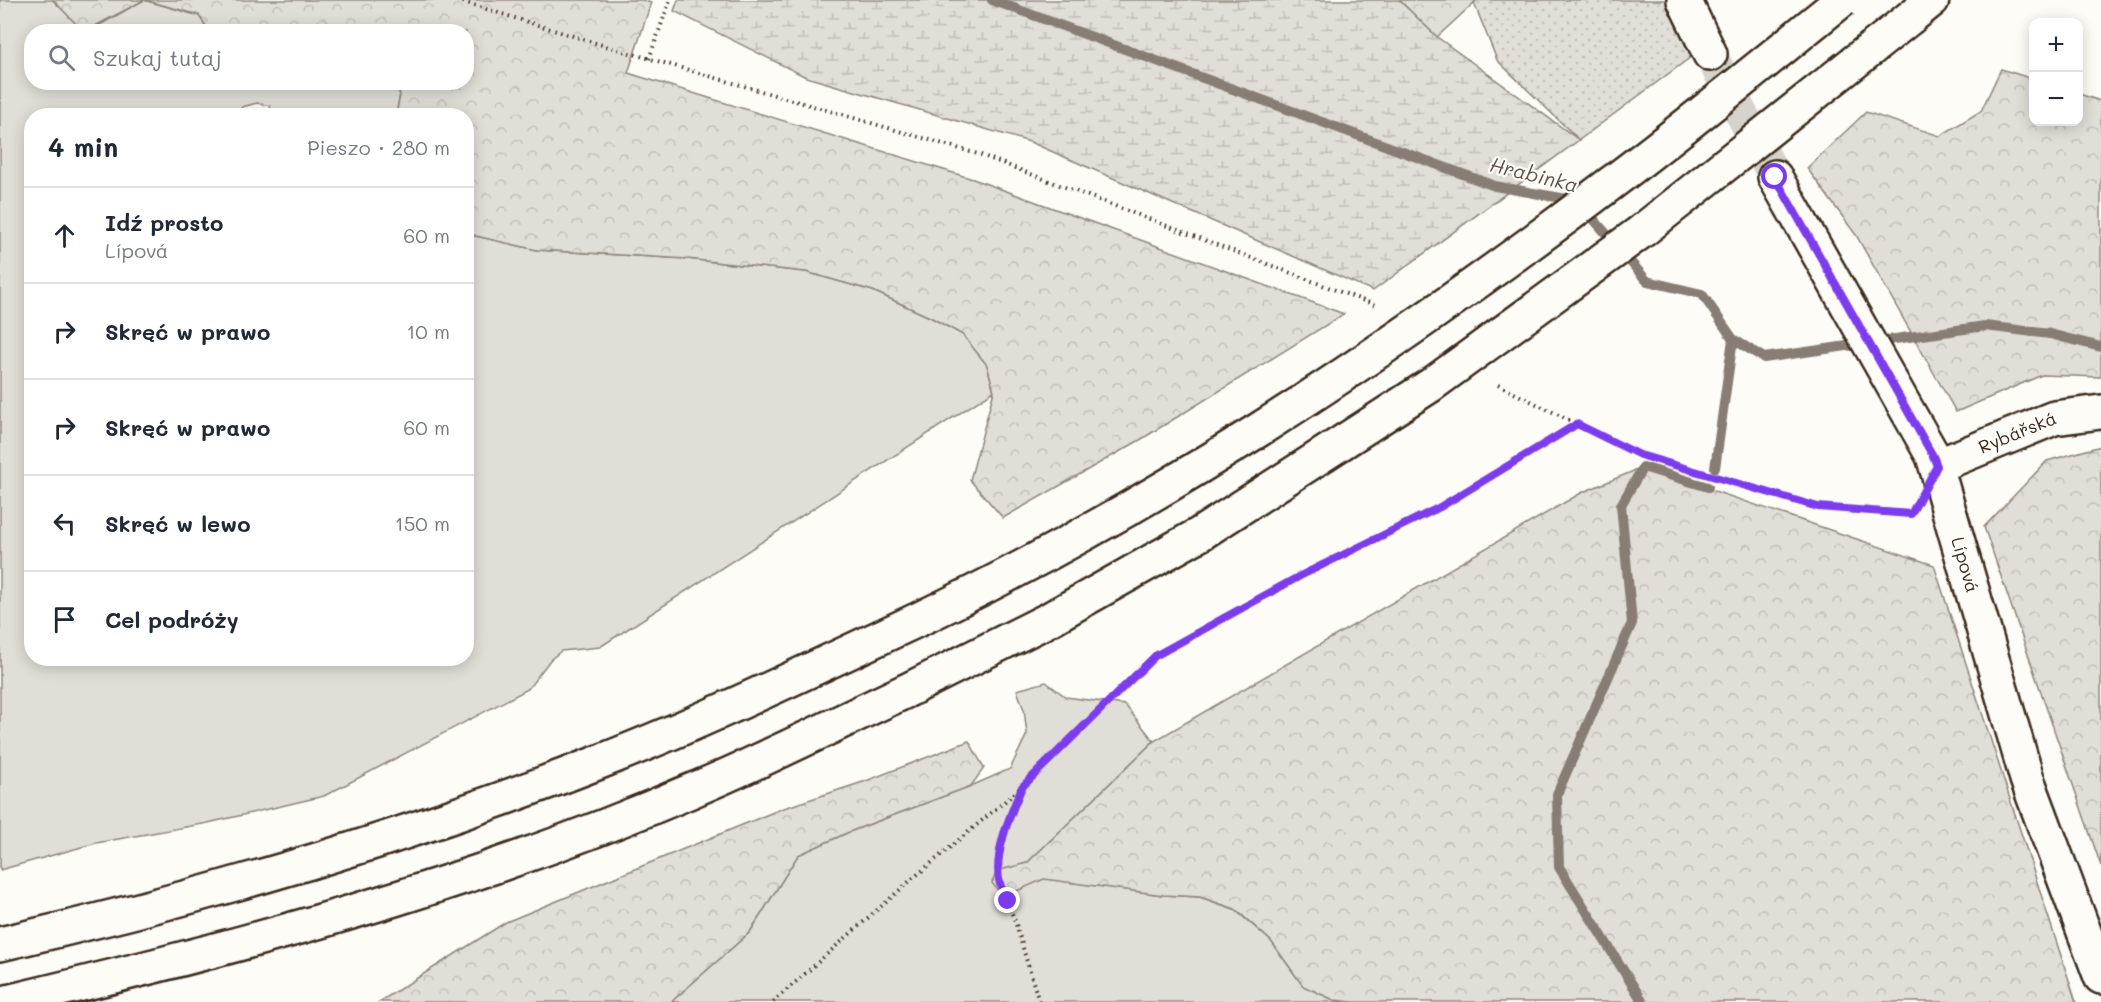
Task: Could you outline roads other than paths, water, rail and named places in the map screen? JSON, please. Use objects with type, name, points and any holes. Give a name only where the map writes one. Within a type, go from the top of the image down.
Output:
[{"type":"main road","points":[[1684,0],[1710,54]]},
{"type":"main road","points":[[0,944],[103,920],[233,885],[378,842],[494,802],[603,761],[724,710],[951,605],[1031,564],[1166,487],[1307,399],[1426,319],[1612,183],[1842,0]]},
{"type":"main road","points":[[7,1002],[139,971],[328,920],[473,874],[583,834],[693,790],[906,691],[1046,621],[1200,534],[1431,385],[1642,231],[1921,8]]},
{"type":"main road","name":"Lípová","points":[[1775,177],[1861,326],[1937,466],[2027,779],[2101,976]]},
{"type":"main road","name":"Rybářská","points":[[1937,466],[2054,418],[2101,412]]},
{"type":"waterway","name":"Hrabinka","points":[[992,0],[1495,186],[1578,201],[1647,281],[1702,294],[1733,339],[1764,358],[1985,326],[2050,334],[2101,347]]},
{"type":"waterway","points":[[1715,468],[1733,339]]},
{"type":"waterway","points":[[1643,1002],[1559,867],[1557,794],[1632,623],[1621,505],[1643,467],[1708,487]]},
{"type":"tunnel","points":[[1710,54],[1775,177]]}]
